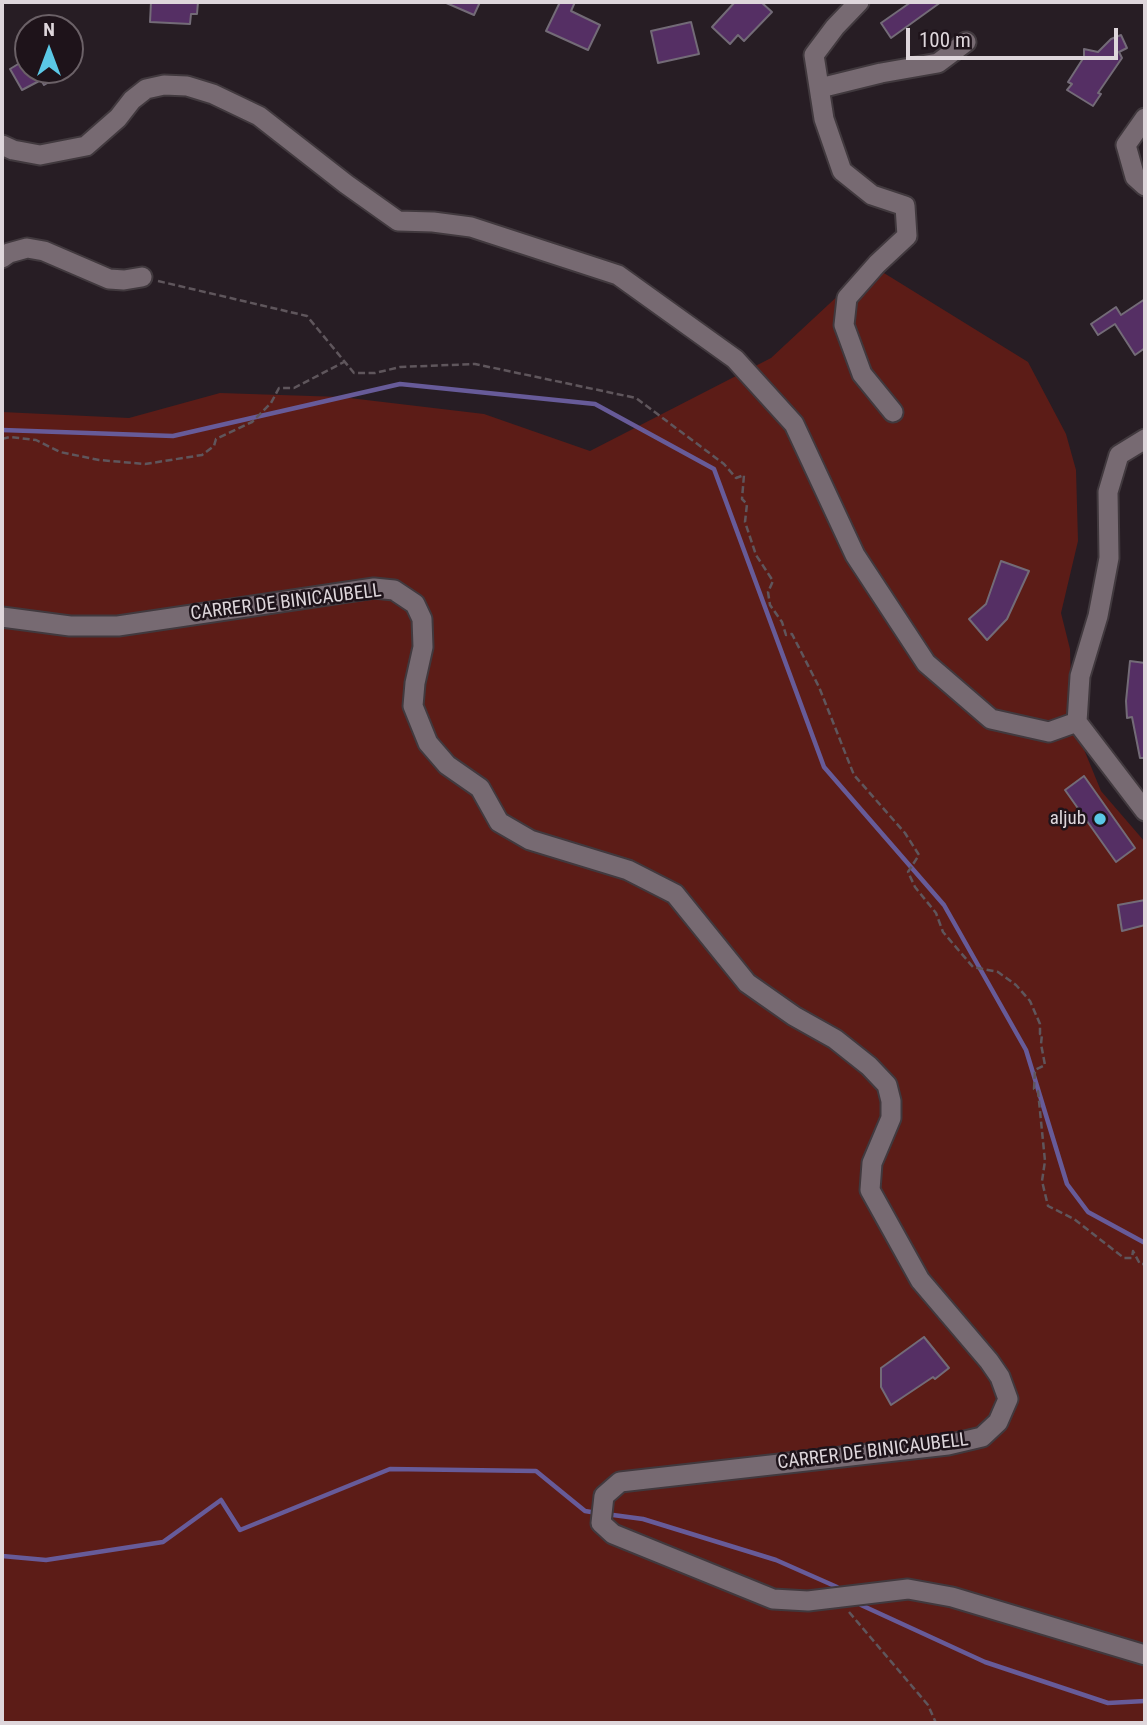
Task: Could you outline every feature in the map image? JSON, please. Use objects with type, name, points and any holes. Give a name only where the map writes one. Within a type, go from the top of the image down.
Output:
[{"type":"street","points":[[859,2],[835,27],[814,55],[824,118],[842,171],[872,195],[905,206],[907,236],[847,298],[844,325],[862,374],[893,412]]},
{"type":"street","points":[[820,88],[881,73],[939,63],[966,42]]},
{"type":"street","points":[[2,145],[40,155],[86,146],[145,89],[164,85],[187,86],[213,94],[259,116],[398,221],[471,226],[618,275],[735,359],[794,424],[855,555],[926,663],[991,719],[1049,732],[1077,722]]},
{"type":"street","points":[[1145,118],[1126,145],[1135,177],[1145,186]]},
{"type":"street","points":[[2,258],[27,248],[44,251],[109,279],[124,281],[142,277]]},
{"type":"street","points":[[1145,439],[1119,455],[1108,492],[1109,558],[1098,616],[1080,676],[1077,722],[1145,811]]},
{"type":"street","name":"CARRER DE BINICAUBELL","points":[[2,617],[70,626],[118,626],[374,588],[394,590],[415,604],[422,619],[423,647],[413,706],[428,743],[447,765],[480,788],[499,822],[530,840],[628,870],[675,894],[747,983],[794,1016],[835,1040],[869,1066],[887,1085],[891,1118],[872,1163],[870,1190],[920,1280],[989,1361],[1000,1377],[1008,1399],[998,1422],[982,1437],[948,1445],[620,1482],[604,1496],[601,1523],[613,1534],[773,1599],[808,1601],[908,1589],[952,1597],[1145,1655]]},
{"type":"path","points":[[142,277],[307,316],[354,373],[375,373],[400,367],[475,364],[636,398],[724,464],[736,478],[744,475],[742,499],[747,504],[745,522],[756,555],[773,581],[768,592],[771,605],[782,622],[786,635],[792,634],[819,687],[854,775],[905,833],[919,855],[908,872],[915,887],[936,913],[943,932],[974,967],[998,972],[1016,985],[1030,1001],[1041,1024],[1045,1065],[1035,1070],[1034,1089],[1038,1091],[1045,1161],[1042,1181],[1048,1206],[1074,1219],[1124,1258],[1132,1258],[1133,1251],[1140,1264],[1145,1264]]},
{"type":"path","points":[[2,439],[10,437],[36,440],[60,452],[99,460],[145,464],[202,455],[214,446],[216,439],[253,422],[271,403],[279,388],[294,388],[345,362]]},
{"type":"path","points":[[842,1597],[846,1609],[928,1705],[936,1723]]},
{"type":"shaded area","points":[[871,265],[1028,362],[1066,434],[1076,470],[1078,541],[1061,613],[1070,649],[1072,720],[1101,791],[1145,842],[1145,1723],[2,1723],[2,412],[129,418],[220,393],[341,397],[484,414],[590,451],[771,358]]},
{"type":"building","points":[[151,2],[198,2],[197,14],[191,14],[190,24],[150,22]]},
{"type":"building","points":[[444,2],[480,2],[474,15]]},
{"type":"building","points":[[560,2],[575,2],[571,11],[600,25],[588,50],[546,31]]},
{"type":"building","points":[[735,2],[761,2],[772,12],[744,41],[738,35],[730,44],[712,27]]},
{"type":"building","points":[[911,2],[941,2],[891,38],[881,23]]},
{"type":"building","points":[[691,22],[699,54],[658,63],[651,31]]},
{"type":"building","points":[[1121,35],[1127,48],[1119,52],[1122,58],[1098,93],[1101,94],[1093,106],[1067,90],[1072,84],[1068,82],[1084,57],[1084,49],[1098,52],[1111,39]]},
{"type":"building","points":[[19,84],[33,84],[22,90]]},
{"type":"building","points":[[1145,299],[1145,348],[1135,355],[1115,324],[1098,335],[1091,324],[1116,307],[1121,315]]},
{"type":"building","points":[[1001,561],[1029,571],[1007,619],[987,640],[969,619],[986,604]]},
{"type":"building","points":[[1130,661],[1145,663],[1145,758],[1140,758],[1132,717],[1127,718]]},
{"type":"building","name":"aljub","points":[[1084,776],[1135,848],[1116,862],[1065,790]]},
{"type":"building","points":[[1145,900],[1145,925],[1122,931],[1118,905]]},
{"type":"building","points":[[924,1337],[949,1368],[891,1405],[881,1387],[881,1368]]},
{"type":"waterway","points":[[2,430],[173,436],[400,384],[595,404],[714,469],[824,767],[944,905],[1026,1050],[1067,1184],[1088,1212],[1145,1243]]},
{"type":"waterway","points":[[2,1556],[46,1560],[163,1542],[221,1500],[240,1530],[390,1469],[536,1471],[585,1511],[591,1512]]},
{"type":"waterway","points":[[613,1515],[643,1519],[776,1560],[837,1587]]},
{"type":"waterway","points":[[861,1605],[985,1662],[1108,1703],[1145,1701]]},
{"type":"place","name":"aljub","points":[[1100,819]]}]
